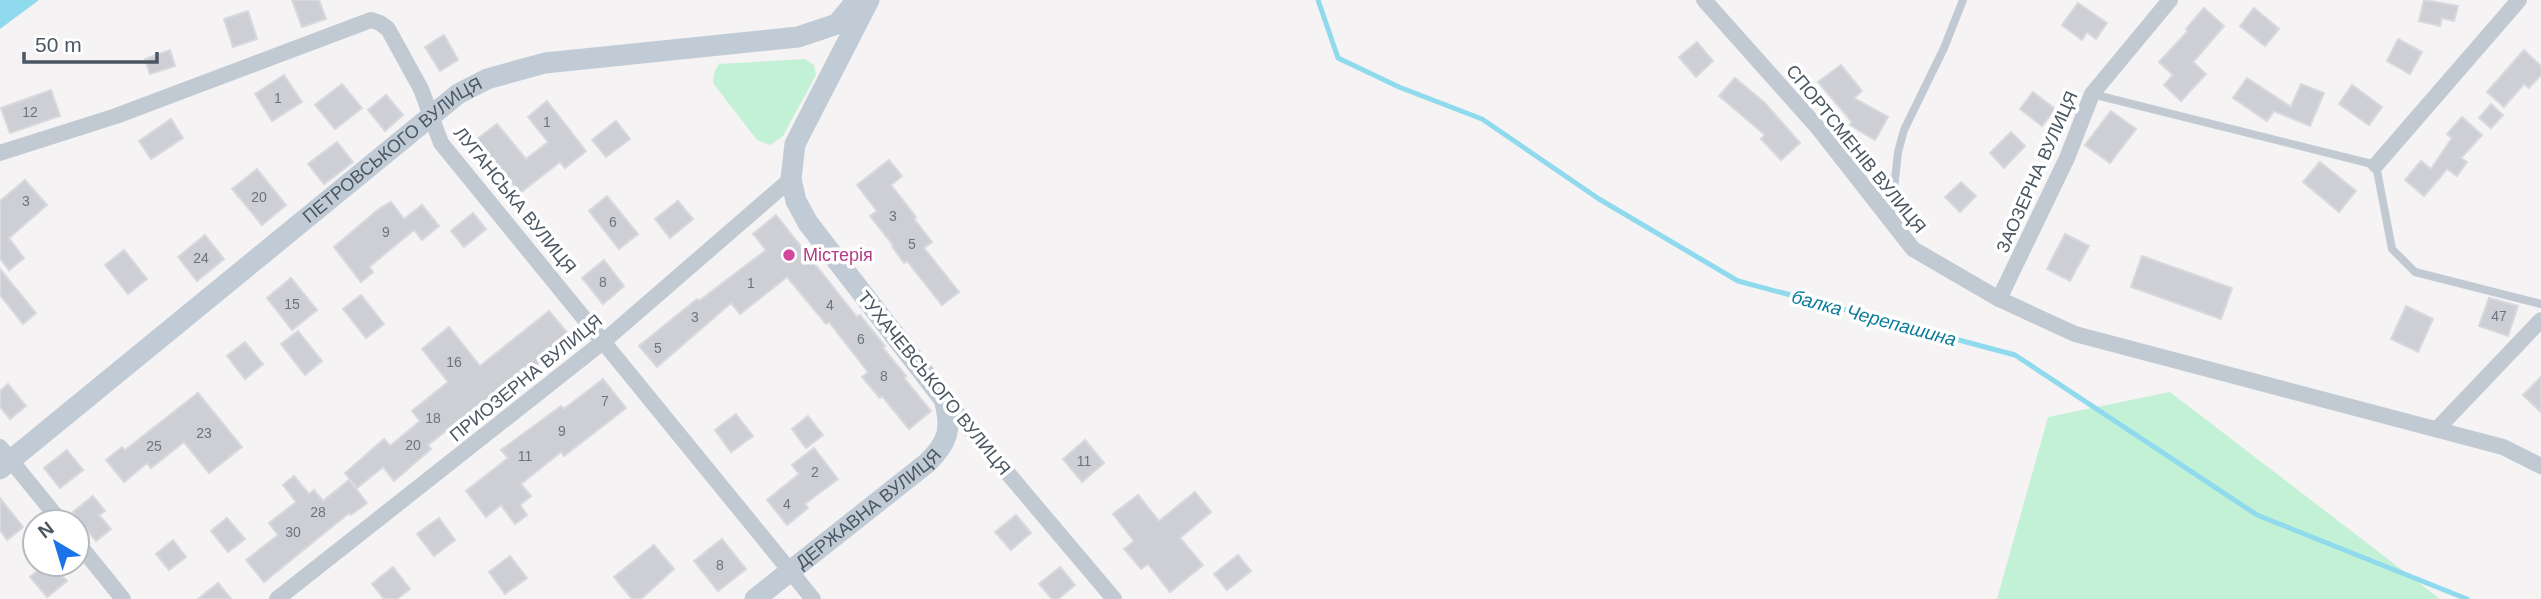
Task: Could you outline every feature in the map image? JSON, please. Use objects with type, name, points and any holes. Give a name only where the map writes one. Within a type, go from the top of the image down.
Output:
[{"type":"main road","name":"ПЕТРОВСЬКОГО ВУЛИЦЯ","points":[[4,459],[458,93],[487,79],[545,63],[798,37],[837,24],[858,0]]},
{"type":"main road","name":"ТУХАЧЕВСЬКОГО ВУЛИЦЯ","points":[[869,0],[795,144],[791,179],[796,201],[807,223],[944,398]]},
{"type":"main road","name":"ДЕРЖАВНА ВУЛИЦЯ","points":[[755,599],[940,450],[948,428],[944,398]]},
{"type":"street","name":"СПОРТСМЕНІВ ВУЛИЦЯ","points":[[1704,0],[1819,130],[1913,249],[1999,299],[2075,334],[2503,447],[2541,466]]},
{"type":"street","name":"ЗАОЗЕРНА ВУЛИЦЯ","points":[[1999,299],[2067,158],[2092,94],[2170,0]]},
{"type":"street","points":[[2376,165],[2519,0]]},
{"type":"street","name":"ЛУГАНСЬКА ВУЛИЦЯ","points":[[0,153],[116,116],[371,20],[380,23],[387,29],[421,89],[441,142],[813,599]]},
{"type":"street","name":"ПРИОЗЕРНА ВУЛИЦЯ","points":[[277,599],[604,341],[791,179]]},
{"type":"street","points":[[2437,429],[2541,320]]},
{"type":"street","name":"ТУХАЧЕВСЬКОГО ВУЛИЦЯ","points":[[944,398],[1114,599]]},
{"type":"street","points":[[4,459],[48,508]]},
{"type":"street","points":[[91,559],[123,599]]},
{"type":"lane","points":[[1891,221],[1898,152],[1904,130],[1944,48],[1963,0]]},
{"type":"lane","points":[[2092,94],[2376,165],[2392,249],[2415,272],[2541,304]]},
{"type":"green space","points":[[805,59],[814,65],[816,75],[783,136],[770,145],[757,140],[713,83],[719,64]]},
{"type":"green space","points":[[2170,392],[2440,599],[1997,599],[2048,417]]},
{"type":"water","points":[[0,0],[39,0],[0,29]]},
{"type":"building","points":[[292,0],[319,0],[326,19],[302,27]]},
{"type":"building","points":[[2424,0],[2458,6],[2454,21],[2442,18],[2440,26],[2419,21]]},
{"type":"building","points":[[2078,3],[2107,23],[2096,39],[2087,32],[2082,40],[2062,25]]},
{"type":"building","points":[[2204,8],[2224,26],[2193,62],[2206,74],[2181,101],[2164,85],[2173,75],[2159,62],[2188,31],[2186,29]]},
{"type":"building","points":[[2254,8],[2279,29],[2265,46],[2240,26]]},
{"type":"building","points":[[248,11],[257,39],[233,47],[224,19]]},
{"type":"building","points":[[444,35],[458,60],[440,71],[425,47]]},
{"type":"building","points":[[2398,39],[2422,52],[2410,74],[2387,61]]},
{"type":"building","points":[[1697,42],[1713,61],[1696,77],[1679,57]]},
{"type":"building","points":[[170,50],[175,66],[150,74],[145,59]]},
{"type":"building","points":[[2524,50],[2541,66],[2541,75],[2529,88],[2524,84],[2504,107],[2487,92]]},
{"type":"building","points":[[1841,65],[1862,91],[1854,98],[1888,117],[1875,140],[1850,125],[1852,122],[1818,82]]},
{"type":"building","points":[[284,75],[302,102],[272,121],[255,94]]},
{"type":"building","points":[[1735,78],[1765,103],[1800,143],[1781,160],[1761,139],[1765,135],[1719,96]]},
{"type":"building","points":[[2247,78],[2291,107],[2301,84],[2324,93],[2310,126],[2274,111],[2267,121],[2233,98]]},
{"type":"building","points":[[342,84],[362,108],[335,129],[315,105]]},
{"type":"building","points":[[2352,85],[2382,107],[2369,125],[2339,104]]},
{"type":"building","points":[[51,90],[60,116],[10,133],[1,108]]},
{"type":"building","points":[[2033,92],[2055,109],[2042,126],[2020,109]]},
{"type":"building","points":[[386,95],[403,115],[385,131],[368,110]]},
{"type":"building","points":[[547,101],[586,151],[565,168],[560,162],[520,193],[493,159],[488,164],[472,143],[497,124],[526,159],[548,142],[528,117]]},
{"type":"building","points":[[2491,104],[2503,115],[2491,128],[2479,118]]},
{"type":"building","points":[[2111,111],[2136,129],[2110,163],[2085,145]]},
{"type":"building","points":[[2462,117],[2482,135],[2461,158],[2467,162],[2457,176],[2447,169],[2424,196],[2405,180],[2421,161],[2431,169],[2452,138],[2447,134]]},
{"type":"building","points":[[171,119],[183,138],[151,159],[139,141]]},
{"type":"building","points":[[616,121],[630,139],[606,157],[592,140]]},
{"type":"building","points":[[2011,132],[2025,146],[2004,168],[1990,153]]},
{"type":"building","points":[[337,142],[353,162],[324,184],[308,164]]},
{"type":"building","points":[[889,160],[902,176],[891,185],[932,242],[924,248],[959,292],[942,305],[907,261],[904,263],[870,216],[877,211],[857,185]]},
{"type":"building","points":[[2320,162],[2356,191],[2339,212],[2303,182]]},
{"type":"building","points":[[257,169],[286,205],[262,225],[232,189]]},
{"type":"building","points":[[25,180],[47,205],[9,238],[24,258],[9,270],[0,258],[0,201]]},
{"type":"building","points":[[1961,182],[1976,196],[1960,212],[1945,197]]},
{"type":"building","points":[[607,196],[638,234],[619,249],[589,211]]},
{"type":"building","points":[[678,201],[693,219],[670,238],[655,219]]},
{"type":"building","points":[[391,202],[404,219],[422,205],[439,226],[422,240],[414,230],[369,267],[373,272],[361,282],[334,247],[380,208]]},
{"type":"building","points":[[473,213],[486,229],[464,247],[451,231]]},
{"type":"building","points":[[776,215],[857,317],[860,315],[885,346],[883,348],[906,376],[904,378],[931,411],[909,429],[862,377],[868,372],[829,322],[826,324],[787,277],[740,314],[731,303],[657,367],[639,346],[697,299],[699,301],[766,250],[753,234]]},
{"type":"building","points":[[2065,234],[2089,246],[2070,281],[2047,269]]},
{"type":"building","points":[[205,235],[224,259],[197,281],[178,257]]},
{"type":"building","points":[[124,250],[147,279],[128,294],[105,265]]},
{"type":"building","points":[[2142,256],[2232,288],[2221,319],[2131,287]]},
{"type":"building","points":[[604,260],[624,286],[603,304],[582,278]]},
{"type":"building","points":[[0,269],[36,313],[23,324],[0,295]]},
{"type":"building","points":[[291,278],[317,310],[292,330],[267,298]]},
{"type":"building","points":[[361,295],[384,324],[366,338],[343,309]]},
{"type":"building","points":[[2489,298],[2518,306],[2508,336],[2479,326]]},
{"type":"building","points":[[2406,306],[2433,319],[2418,352],[2391,339]]},
{"type":"building","points":[[549,311],[571,337],[477,413],[474,409],[428,445],[431,449],[394,481],[383,467],[357,488],[345,473],[384,439],[390,446],[420,421],[412,411],[448,382],[422,349],[449,327],[480,366]]},
{"type":"building","points":[[298,331],[322,361],[305,375],[281,344]]},
{"type":"building","points":[[245,342],[263,364],[245,379],[227,356]]},
{"type":"building","points":[[2541,377],[2541,412],[2523,395]]},
{"type":"building","points":[[603,379],[626,408],[564,456],[561,452],[521,484],[531,496],[520,505],[527,515],[515,524],[501,505],[486,517],[466,491],[508,458],[501,450],[561,406],[564,409]]},
{"type":"building","points":[[8,384],[26,406],[10,419],[0,407],[0,391]]},
{"type":"building","points":[[198,393],[242,447],[209,473],[184,442],[151,468],[147,463],[124,482],[106,460],[122,447],[125,450]]},
{"type":"building","points":[[736,414],[753,436],[731,452],[715,430]]},
{"type":"building","points":[[808,416],[823,435],[806,448],[792,429]]},
{"type":"building","points":[[1085,440],[1104,463],[1082,482],[1063,459]]},
{"type":"building","points":[[814,448],[838,479],[805,504],[808,508],[787,525],[767,500],[799,474],[792,465]]},
{"type":"building","points":[[67,450],[83,470],[60,488],[44,468]]},
{"type":"building","points":[[294,476],[309,494],[314,490],[323,501],[349,480],[367,503],[351,515],[349,513],[264,582],[246,560],[278,535],[269,523],[296,502],[283,485]]},
{"type":"building","points":[[1195,492],[1211,512],[1180,538],[1203,565],[1170,592],[1148,564],[1141,569],[1124,549],[1134,541],[1113,514],[1138,495],[1159,521]]},
{"type":"building","points":[[93,496],[105,511],[99,515],[111,529],[96,541],[91,535],[91,508],[78,508]]},
{"type":"building","points":[[0,498],[21,524],[21,529],[7,540],[0,530]]},
{"type":"building","points":[[1016,515],[1031,533],[1011,550],[995,532]]},
{"type":"building","points":[[227,518],[245,539],[228,552],[211,531]]},
{"type":"building","points":[[439,518],[455,540],[434,556],[417,534]]},
{"type":"building","points":[[722,539],[746,569],[718,591],[694,561]]},
{"type":"building","points":[[173,540],[186,557],[169,570],[156,554]]},
{"type":"building","points":[[654,545],[674,569],[641,599],[632,599],[614,577]]},
{"type":"building","points":[[1238,555],[1251,571],[1227,590],[1214,574]]},
{"type":"building","points":[[510,556],[527,578],[505,594],[489,572]]},
{"type":"building","points":[[393,567],[410,589],[397,599],[384,599],[372,584]]},
{"type":"building","points":[[1060,567],[1075,585],[1058,599],[1052,599],[1039,584]]},
{"type":"building","points":[[31,578],[65,578],[67,581],[47,597]]},
{"type":"building","points":[[218,583],[231,599],[198,599]]},
{"type":"waterway","name":"балка Черепашина","points":[[1318,0],[1338,58],[1399,87],[1482,119],[1599,199],[1738,281],[2015,355],[2257,515],[2467,599]]},
{"type":"place","name":"Містерія","points":[[789,255]]}]
